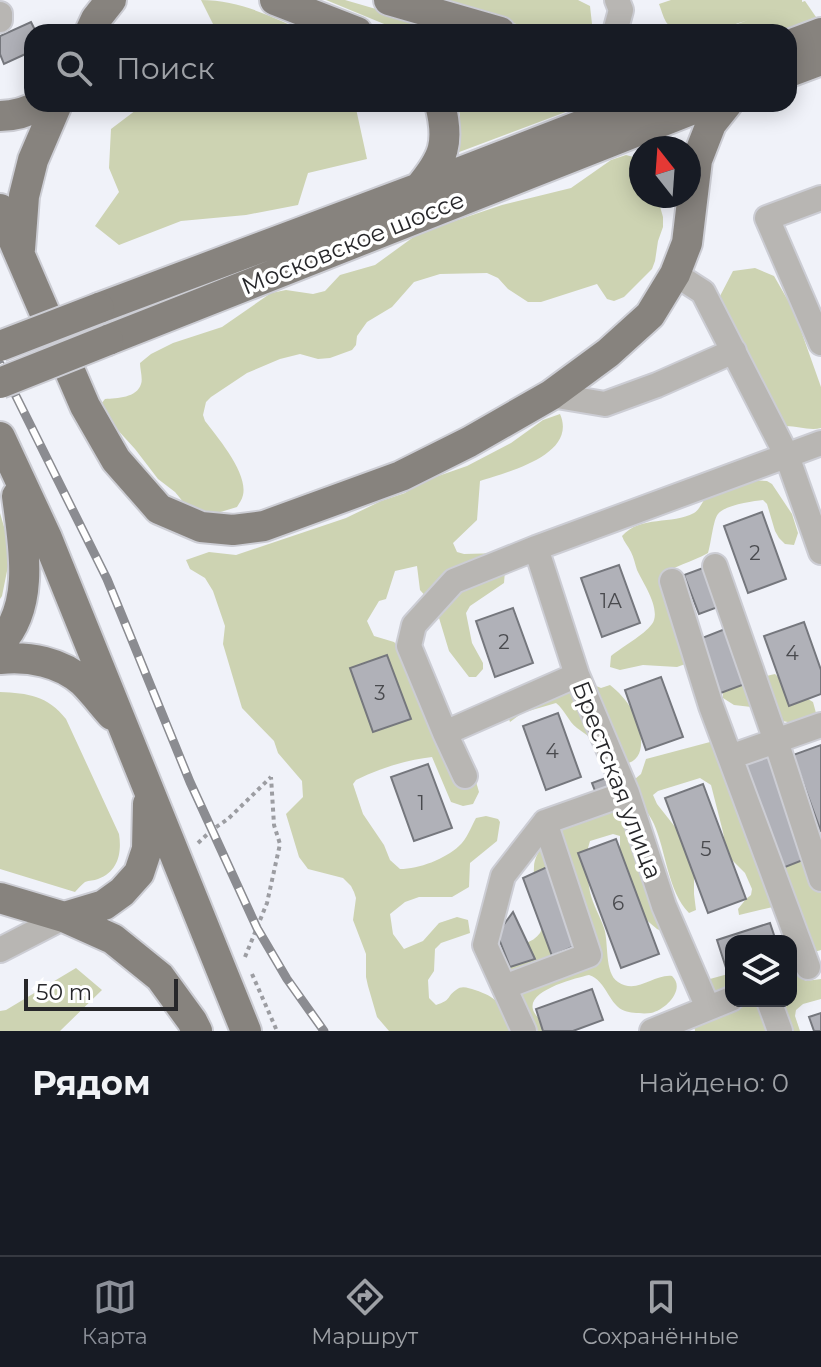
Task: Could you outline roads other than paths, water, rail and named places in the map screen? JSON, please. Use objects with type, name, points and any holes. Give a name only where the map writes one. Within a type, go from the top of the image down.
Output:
[{"type":"main road","points":[[275,0],[336,24]]},
{"type":"main road","points":[[389,0],[472,24]]},
{"type":"main road","points":[[797,42],[821,33]]},
{"type":"main road","points":[[797,69],[821,60]]},
{"type":"main road","points":[[0,116],[24,111]]},
{"type":"main road","points":[[20,251],[24,196],[33,160],[54,112]]},
{"type":"main road","points":[[419,188],[438,165],[444,141],[442,112]]},
{"type":"main road","name":"Московское шоссе","points":[[0,346],[615,112]]},
{"type":"main road","name":"Московское шоссе","points":[[0,383],[685,112]]},
{"type":"main road","points":[[701,150],[711,124],[721,112]]},
{"type":"main road","points":[[574,155],[629,147]]},
{"type":"main road","points":[[0,209],[85,406],[116,460],[159,509],[201,527],[233,530],[264,526],[380,484],[469,442],[551,395],[608,353],[650,315],[675,274],[687,243],[688,208]]},
{"type":"main road","points":[[0,437],[47,538],[246,1031]]},
{"type":"main road","points":[[0,643],[20,608],[25,569],[14,470]]},
{"type":"main road","points":[[0,659],[16,657],[55,664],[81,681],[122,726]]},
{"type":"main road","points":[[64,917],[104,905],[122,892],[139,873],[147,849],[149,790]]},
{"type":"main road","points":[[0,898],[64,917],[113,939],[160,977],[197,1031]]},
{"type":"street","points":[[0,14],[0,20]]},
{"type":"street","points":[[821,198],[767,218],[821,343]]},
{"type":"street","points":[[675,274],[703,292],[734,351],[787,456],[821,552]]},
{"type":"street","points":[[551,395],[605,404],[734,351]]},
{"type":"street","points":[[465,776],[409,646],[414,625],[454,581],[821,443]]},
{"type":"street","name":"Брестская улица","points":[[536,548],[577,675],[627,793],[664,906],[708,1008]]},
{"type":"street","points":[[715,566],[821,879]]},
{"type":"street","points":[[672,581],[711,706],[807,968]]},
{"type":"street","points":[[445,733],[577,675]]},
{"type":"street","points":[[730,757],[821,725]]},
{"type":"street","points":[[524,1031],[485,945],[503,876],[545,822],[627,793]]},
{"type":"street","points":[[504,987],[589,955],[545,822]]},
{"type":"street","points":[[0,950],[64,917]]},
{"type":"street","points":[[652,1031],[725,1001]]},
{"type":"street","points":[[771,1007],[780,1031]]},
{"type":"railway","points":[[0,364],[107,579],[190,782],[257,928],[287,979],[324,1031]]}]
